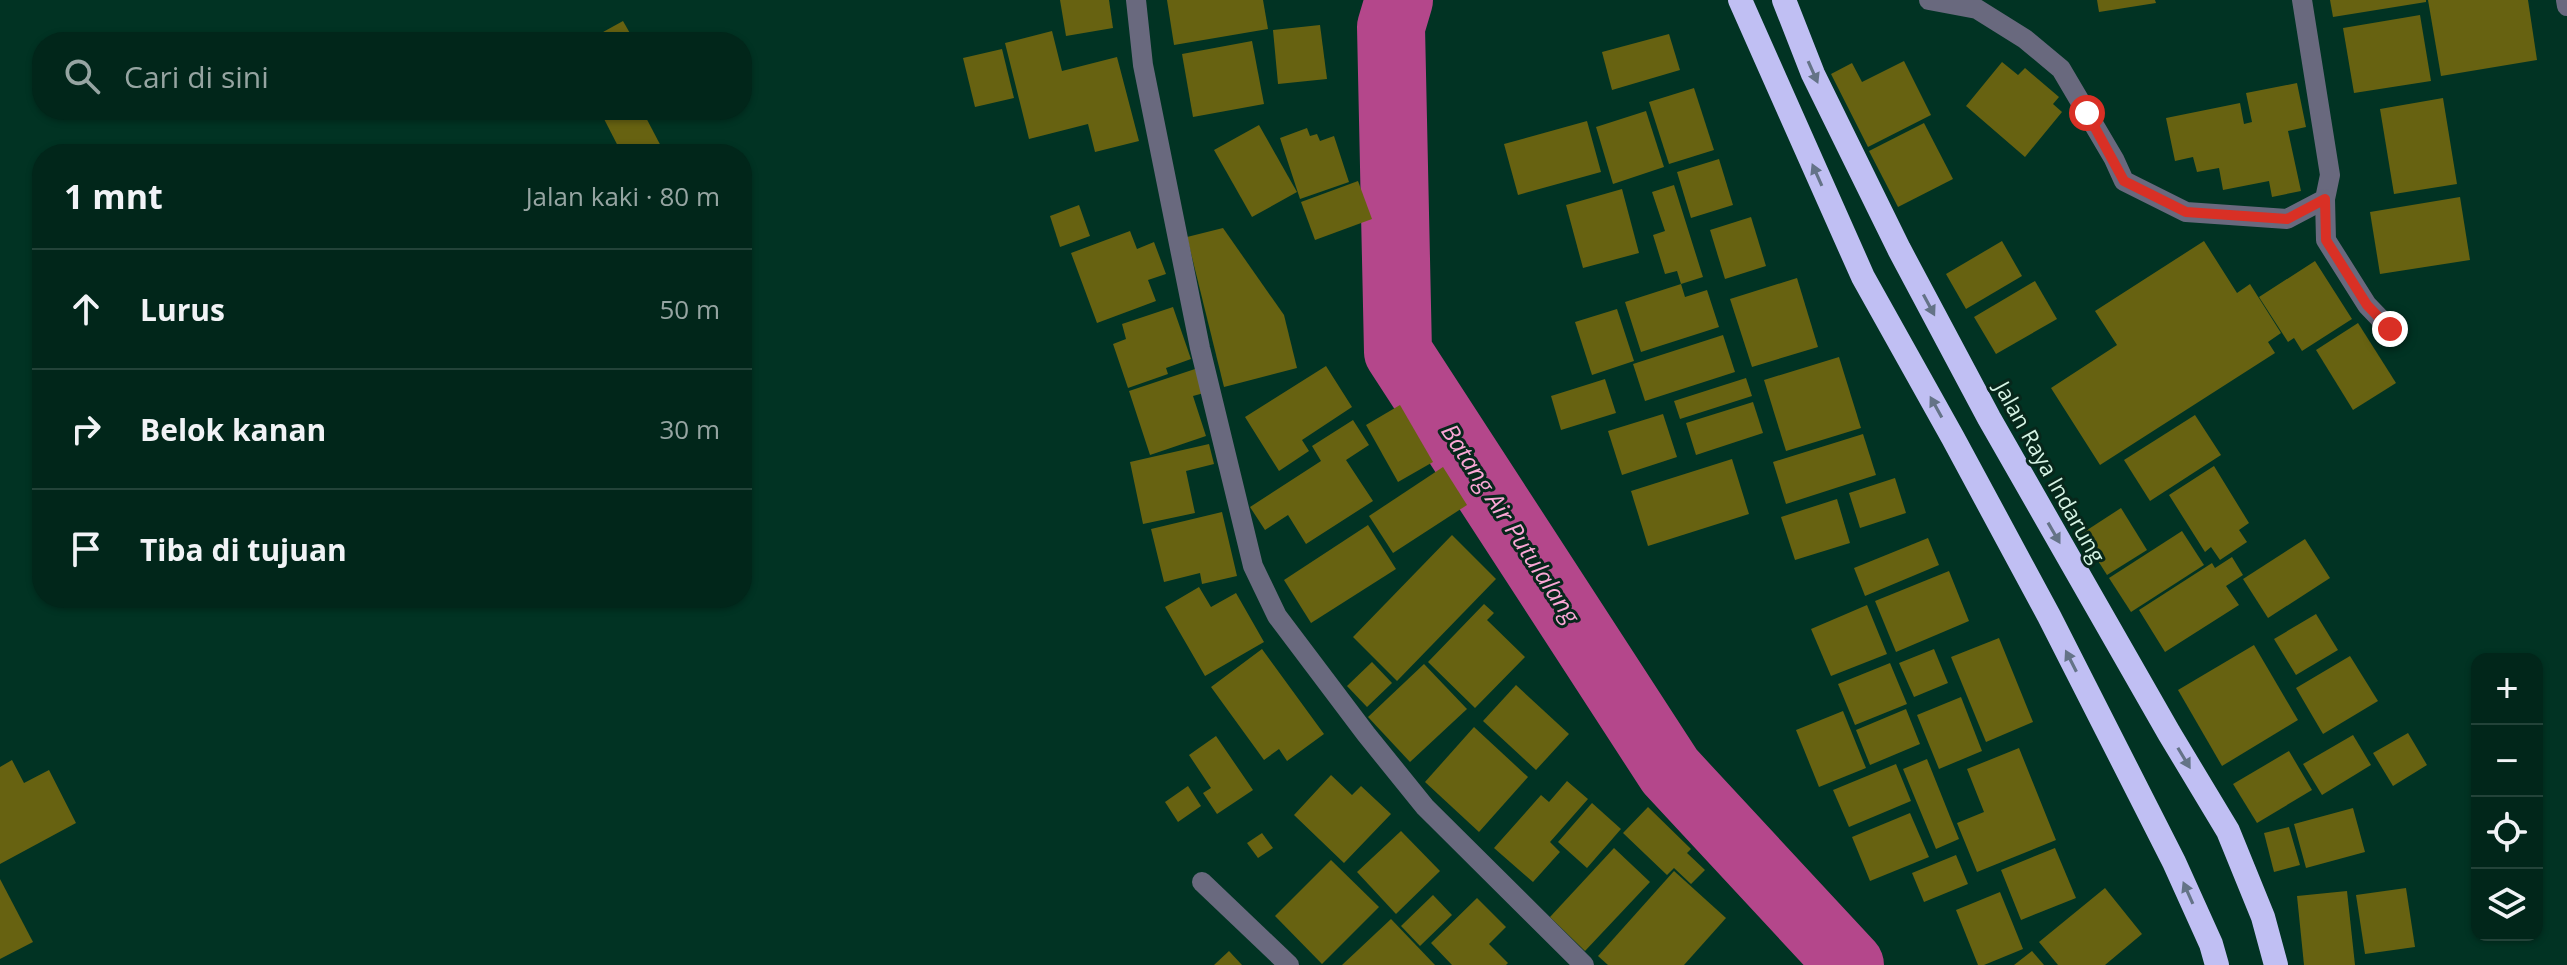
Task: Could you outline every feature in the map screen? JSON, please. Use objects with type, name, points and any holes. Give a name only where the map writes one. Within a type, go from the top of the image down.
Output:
[{"type":"highway","points":[[1740,0],[1863,277],[2049,616],[2174,862],[2211,944],[2217,965]]},
{"type":"highway","name":"Jalan Raya Indarung","points":[[1784,0],[1820,88],[1899,249],[1989,418],[2228,831],[2263,917],[2276,965]]},
{"type":"highway","points":[[1953,438],[1989,418]]},
{"type":"street","points":[[1136,0],[1143,65],[1200,348],[1253,566],[1277,616],[1425,807],[1584,965]]},
{"type":"street","points":[[1929,0],[1977,9],[2025,39],[2061,69],[2124,181],[2186,212],[2287,219],[2325,199]]},
{"type":"street","points":[[2302,0],[2330,175],[2325,199],[2326,240],[2367,305],[2390,329]]},
{"type":"street","points":[[2566,0],[2567,6]]},
{"type":"street","points":[[1202,882],[1289,965]]},
{"type":"building","points":[[1060,0],[1109,0],[1113,28],[1066,36]]},
{"type":"building","points":[[1167,0],[1263,0],[1268,29],[1174,45]]},
{"type":"building","points":[[2097,0],[2155,0],[2156,3],[2099,12]]},
{"type":"building","points":[[2330,0],[2426,0],[2426,2],[2333,17]]},
{"type":"building","points":[[2428,0],[2528,0],[2537,60],[2441,76]]},
{"type":"building","points":[[2420,15],[2431,81],[2354,93],[2343,28]]},
{"type":"building","points":[[623,21],[629,32],[603,32]]},
{"type":"building","points":[[1320,25],[1327,79],[1278,84],[1273,30]]},
{"type":"building","points":[[1052,31],[1062,71],[1117,57],[1139,141],[1095,152],[1088,124],[1029,139],[1005,43]]},
{"type":"building","points":[[1669,34],[1680,70],[1612,90],[1602,52]]},
{"type":"building","points":[[1252,41],[1264,104],[1193,117],[1182,54]]},
{"type":"building","points":[[1002,49],[1014,98],[975,107],[963,58]]},
{"type":"building","points":[[1904,61],[1931,115],[1868,147],[1831,74],[1852,63],[1862,82]]},
{"type":"building","points":[[2002,62],[2018,75],[2025,68],[2059,97],[2053,104],[2062,112],[2025,157],[1966,106]]},
{"type":"building","points":[[2297,83],[2306,127],[2288,131],[2301,191],[2272,197],[2269,181],[2223,190],[2219,168],[2197,172],[2193,157],[2175,161],[2166,118],[2240,103],[2244,124],[2252,122],[2246,93]]},
{"type":"building","points":[[1694,88],[1714,150],[1669,164],[1649,102]]},
{"type":"building","points":[[2443,98],[2457,184],[2394,194],[2380,109]]},
{"type":"building","points":[[1646,111],[1664,167],[1613,184],[1596,127]]},
{"type":"building","points":[[605,120],[647,120],[660,144],[617,144]]},
{"type":"building","points":[[1587,121],[1601,172],[1518,195],[1504,144]]},
{"type":"building","points":[[1924,123],[1953,179],[1898,207],[1869,151]]},
{"type":"building","points":[[1259,125],[1297,192],[1252,217],[1214,150]]},
{"type":"building","points":[[1307,128],[1310,136],[1317,134],[1320,141],[1334,136],[1349,182],[1300,199],[1280,138]]},
{"type":"building","points":[[1719,159],[1733,205],[1691,218],[1677,172]]},
{"type":"building","points":[[1358,181],[1372,219],[1315,240],[1301,202]]},
{"type":"building","points":[[1674,185],[1703,277],[1681,284],[1677,271],[1665,274],[1653,235],[1665,231],[1652,192]]},
{"type":"building","points":[[1622,189],[1639,253],[1583,268],[1566,205]]},
{"type":"building","points":[[2460,197],[2470,260],[2380,274],[2370,212]]},
{"type":"building","points":[[1079,205],[1090,236],[1060,247],[1050,216]]},
{"type":"building","points":[[1751,217],[1766,266],[1725,279],[1710,230]]},
{"type":"building","points":[[1223,228],[1284,315],[1297,368],[1224,387],[1187,237]]},
{"type":"building","points":[[1130,231],[1137,249],[1154,242],[1166,274],[1148,280],[1156,301],[1097,323],[1071,253]]},
{"type":"building","points":[[2002,241],[2022,276],[1966,309],[1946,274]]},
{"type":"building","points":[[2204,241],[2237,293],[2250,284],[2281,333],[2268,342],[2275,353],[2100,465],[2051,388],[2117,345],[2095,311]]},
{"type":"building","points":[[2315,261],[2352,319],[2302,351],[2294,338],[2288,342],[2259,297]]},
{"type":"building","points":[[1797,278],[1818,347],[1752,367],[1730,299]]},
{"type":"building","points":[[2035,281],[2057,319],[1996,354],[1974,317]]},
{"type":"building","points":[[1681,284],[1685,297],[1707,290],[1719,327],[1641,352],[1625,302]]},
{"type":"building","points":[[1173,307],[1191,359],[1166,368],[1168,374],[1128,388],[1113,344],[1126,339],[1122,324]]},
{"type":"building","points":[[1617,309],[1634,361],[1592,375],[1575,322]]},
{"type":"building","points":[[2358,323],[2396,383],[2353,410],[2316,350]]},
{"type":"building","points":[[1723,335],[1735,372],[1645,401],[1633,364]]},
{"type":"building","points":[[1839,357],[1861,428],[1786,451],[1764,380]]},
{"type":"building","points":[[1326,366],[1352,407],[1302,440],[1309,451],[1279,471],[1245,417]]},
{"type":"building","points":[[1195,369],[1204,393],[1193,396],[1206,436],[1150,455],[1129,391]]},
{"type":"building","points":[[1746,378],[1752,396],[1680,419],[1674,401]]},
{"type":"building","points":[[1605,379],[1616,413],[1561,430],[1551,396]]},
{"type":"building","points":[[1753,402],[1763,433],[1696,455],[1686,423]]},
{"type":"building","points":[[1400,405],[1433,462],[1398,482],[1366,425]]},
{"type":"building","points":[[1663,414],[1677,457],[1622,475],[1608,431]]},
{"type":"building","points":[[2195,415],[2221,455],[2150,501],[2124,460]]},
{"type":"building","points":[[1353,420],[1369,445],[1346,460],[1373,501],[1306,544],[1288,515],[1265,530],[1250,507],[1321,461],[1312,446]]},
{"type":"building","points":[[1863,434],[1876,475],[1786,504],[1773,462]]},
{"type":"building","points":[[1209,444],[1214,464],[1186,471],[1195,513],[1143,524],[1130,462]]},
{"type":"building","points":[[1732,459],[1749,514],[1648,546],[1631,491]]},
{"type":"building","points":[[2214,466],[2249,523],[2239,530],[2247,542],[2220,560],[2211,547],[2205,552],[2169,495]]},
{"type":"building","points":[[1443,467],[1467,505],[1393,553],[1369,516]]},
{"type":"building","points":[[1895,478],[1906,513],[1860,528],[1849,493]]},
{"type":"building","points":[[1837,499],[1850,543],[1795,560],[1781,517]]},
{"type":"building","points":[[2121,508],[2147,550],[2107,575],[2081,534]]},
{"type":"building","points":[[1222,512],[1237,576],[1202,584],[1200,573],[1164,582],[1151,529]]},
{"type":"building","points":[[1368,525],[1396,569],[1311,623],[1284,580]]},
{"type":"building","points":[[2182,531],[2204,565],[2131,612],[2109,578]]},
{"type":"building","points":[[1452,535],[1496,579],[1397,681],[1353,637]]},
{"type":"building","points":[[1928,538],[1939,565],[1865,596],[1854,568]]},
{"type":"building","points":[[2305,539],[2330,578],[2268,618],[2243,579]]},
{"type":"building","points":[[2232,557],[2243,575],[2226,586],[2239,605],[2165,652],[2139,610],[2212,563],[2215,568]]},
{"type":"building","points":[[1949,571],[1969,621],[1896,652],[1875,601]]},
{"type":"building","points":[[1199,587],[1211,607],[1236,593],[1264,642],[1205,676],[1165,607]]},
{"type":"building","points":[[1484,604],[1494,613],[1487,620],[1525,657],[1475,708],[1428,662]]},
{"type":"building","points":[[1867,605],[1887,654],[1831,676],[1811,629]]},
{"type":"building","points":[[2316,614],[2338,650],[2296,675],[2274,639]]},
{"type":"building","points":[[1999,638],[2033,722],[1986,742],[1951,657]]},
{"type":"building","points":[[2254,645],[2298,720],[2222,766],[2178,690]]},
{"type":"building","points":[[1262,649],[1324,734],[1287,761],[1279,749],[1264,760],[1211,687]]},
{"type":"building","points":[[1934,649],[1948,683],[1914,697],[1899,663]]},
{"type":"building","points":[[2350,656],[2378,701],[2323,734],[2296,688]]},
{"type":"building","points":[[1372,662],[1392,683],[1367,707],[1347,686]]},
{"type":"building","points":[[1890,663],[1907,704],[1855,725],[1838,684]]},
{"type":"building","points":[[1424,664],[1467,709],[1410,762],[1368,717]]},
{"type":"building","points":[[1516,685],[1569,734],[1536,770],[1483,721]]},
{"type":"building","points":[[1961,697],[1982,751],[1939,769],[1917,715]]},
{"type":"building","points":[[1906,709],[1920,744],[1870,765],[1856,730]]},
{"type":"building","points":[[1843,711],[1866,768],[1819,787],[1796,730]]},
{"type":"building","points":[[1474,727],[1528,777],[1479,832],[1425,782]]},
{"type":"building","points":[[2408,733],[2427,765],[2393,786],[2373,753]]},
{"type":"building","points":[[2353,735],[2371,765],[2322,795],[2303,764]]},
{"type":"building","points":[[1216,736],[1253,790],[1217,814],[1203,793],[1211,788],[1189,755]]},
{"type":"building","points":[[2019,748],[2056,840],[1977,872],[1957,823],[1984,812],[1967,769]]},
{"type":"building","points":[[2289,751],[2312,790],[2257,823],[2233,784]]},
{"type":"building","points":[[1927,759],[1959,839],[1936,849],[1903,769]]},
{"type":"building","points":[[12,760],[24,783],[49,770],[76,823],[0,864],[0,767]]},
{"type":"building","points":[[1896,764],[1911,801],[1849,827],[1833,790]]},
{"type":"building","points":[[1331,775],[1352,795],[1361,786],[1391,814],[1344,863],[1294,815]]},
{"type":"building","points":[[1567,781],[1588,799],[1550,842],[1560,852],[1533,882],[1494,848],[1541,795],[1549,802]]},
{"type":"building","points":[[1188,786],[1201,806],[1178,822],[1165,802]]},
{"type":"building","points":[[1592,803],[1621,829],[1587,868],[1558,842]]},
{"type":"building","points":[[1648,807],[1691,849],[1687,853],[1705,870],[1691,884],[1674,868],[1667,875],[1623,833]]},
{"type":"building","points":[[2353,808],[2365,852],[2306,868],[2294,824]]},
{"type":"building","points":[[1910,813],[1929,857],[1870,881],[1852,837]]},
{"type":"building","points":[[2289,827],[2300,865],[2274,872],[2264,833]]},
{"type":"building","points":[[1401,831],[1440,871],[1396,914],[1357,872]]},
{"type":"building","points":[[1262,833],[1273,848],[1258,858],[1247,843]]},
{"type":"building","points":[[1614,848],[1650,882],[1585,951],[1550,917]]},
{"type":"building","points":[[2055,848],[2076,898],[2021,920],[2001,870]]},
{"type":"building","points":[[1956,855],[1968,884],[1924,902],[1912,873]]},
{"type":"building","points":[[1331,860],[1379,907],[1322,964],[1275,916]]},
{"type":"building","points":[[1674,871],[1726,918],[1684,965],[1608,965],[1598,956]]},
{"type":"building","points":[[0,879],[33,942],[0,959]]},
{"type":"building","points":[[2105,888],[2142,934],[2105,965],[2058,965],[2039,942]]},
{"type":"building","points":[[2406,888],[2415,947],[2365,954],[2356,895]]},
{"type":"building","points":[[2347,891],[2355,965],[2304,965],[2297,896]]},
{"type":"building","points":[[2000,892],[2023,949],[1978,965],[1956,910]]},
{"type":"building","points":[[1433,895],[1452,915],[1420,946],[1401,926]]},
{"type":"building","points":[[1477,898],[1506,927],[1489,944],[1508,963],[1506,965],[1452,965],[1431,943]]},
{"type":"building","points":[[1391,919],[1435,965],[1342,965]]},
{"type":"building","points":[[1229,951],[1242,965],[1214,965]]},
{"type":"building","points":[[2032,951],[2044,965],[2014,965]]},
{"type":"waterway","name":"Batang Air Putulalang","points":[[1399,0],[1391,27],[1398,352],[1670,771],[1850,965]]},
{"type":"route","points":[[2087,113],[2124,181],[2186,212],[2287,219],[2325,199],[2326,240],[2367,305],[2390,329]]}]
